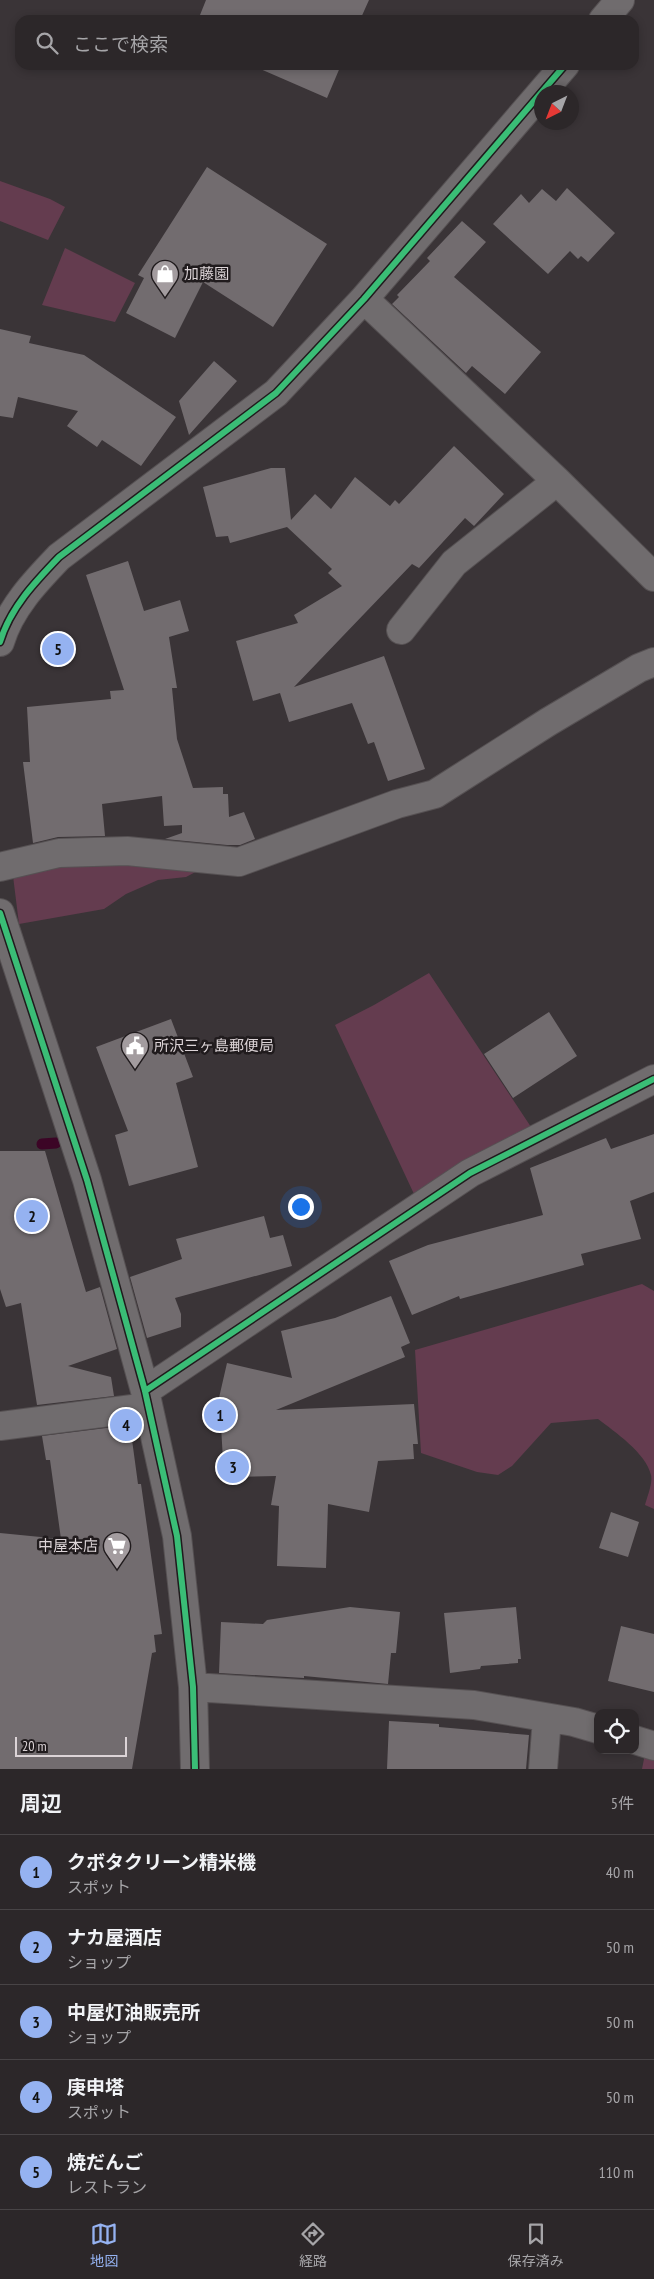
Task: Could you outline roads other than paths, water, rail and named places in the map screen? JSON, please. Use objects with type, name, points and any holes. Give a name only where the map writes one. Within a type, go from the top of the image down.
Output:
[{"type":"street","points":[[607,15],[620,0]]},
{"type":"street","points":[[1,634],[29,588],[59,557],[276,394],[364,299],[560,70]]},
{"type":"street","points":[[364,299],[557,481],[654,577]]},
{"type":"street","points":[[401,630],[454,564],[557,481]]},
{"type":"street","points":[[0,867],[59,853],[127,851],[218,862],[238,862],[397,804],[435,794],[548,722],[639,668],[654,662]]},
{"type":"street","points":[[0,913],[87,1180],[146,1399],[176,1536],[193,1687],[195,1769]]},
{"type":"street","points":[[0,1426],[146,1399],[470,1173],[654,1079]]},
{"type":"street","points":[[193,1687],[474,1705],[547,1718],[594,1729]]},
{"type":"street","points":[[543,1769],[547,1718]]},
{"type":"street","points":[[639,1741],[654,1746]]},
{"type":"waterway","points":[[42,1144],[56,1143]]},
{"type":"place","name":"加藤園","points":[[165,298]]},
{"type":"place","name":"焼だんご","points":[[58,649]]},
{"type":"place","name":"所沢三ヶ島郵便局","points":[[135,1070]]},
{"type":"place","name":"ナカ屋酒店","points":[[32,1216]]},
{"type":"place","name":"クボタクリーン精米機","points":[[220,1415]]},
{"type":"place","name":"庚申塔","points":[[126,1425]]},
{"type":"place","name":"中屋灯油販売所","points":[[233,1467]]},
{"type":"place","name":"中屋本店","points":[[117,1570]]}]
